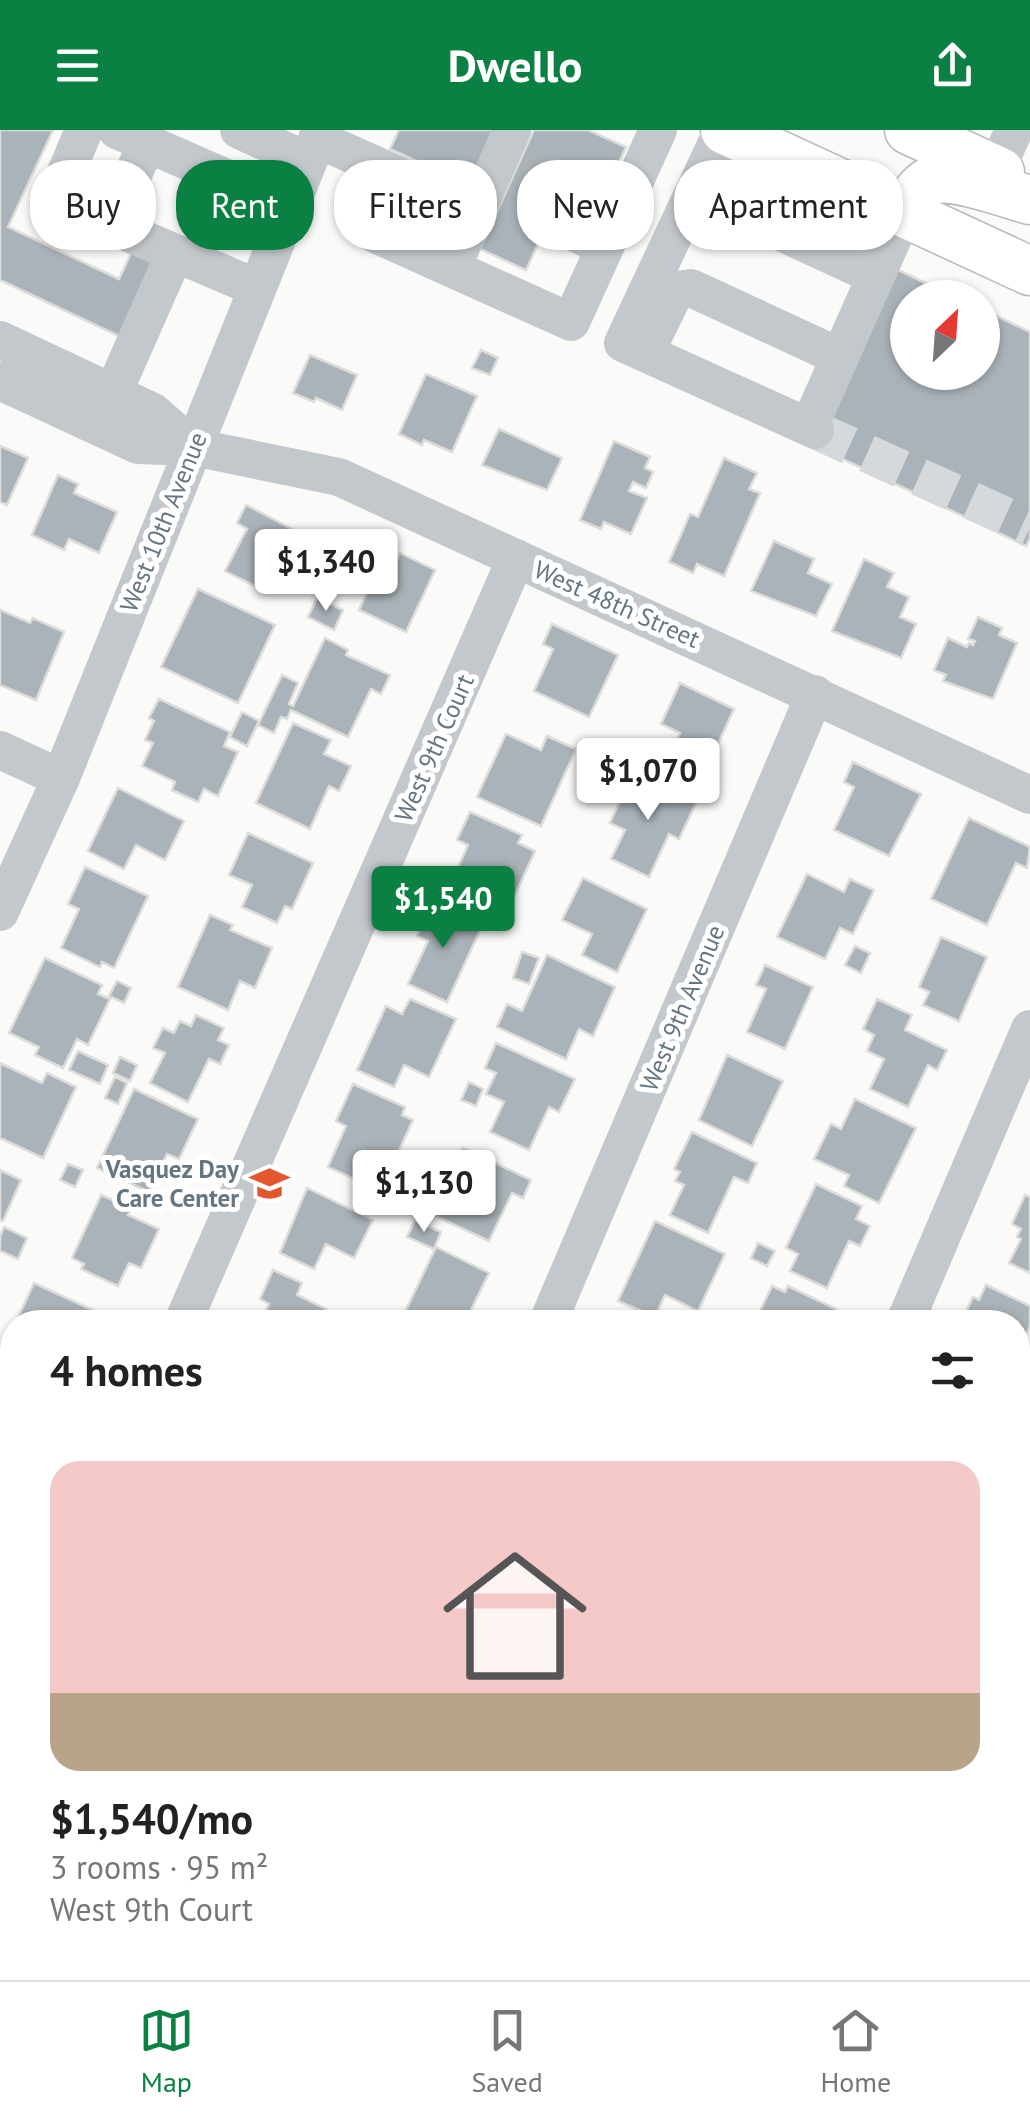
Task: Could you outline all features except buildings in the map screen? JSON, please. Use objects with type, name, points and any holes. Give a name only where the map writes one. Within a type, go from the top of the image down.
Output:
[{"type":"main road","points":[[724,130],[1030,271]]},
{"type":"main road","points":[[909,130],[1018,172]]},
{"type":"main road","points":[[904,213],[921,188],[932,180],[1018,172]]},
{"type":"street","points":[[72,160],[84,130]]},
{"type":"street","points":[[240,130],[315,143],[398,176],[372,233],[571,322],[604,250]]},
{"type":"street","points":[[452,268],[512,130]]},
{"type":"street","points":[[645,160],[658,130]]},
{"type":"street","points":[[709,160],[724,130]]},
{"type":"street","points":[[132,137],[185,160]]},
{"type":"street","name":"West 10th Avenue","points":[[0,912],[61,778],[315,143]]},
{"type":"street","points":[[674,235],[623,343],[812,428],[904,213]]},
{"type":"street","points":[[156,245],[257,288]]},
{"type":"street","points":[[820,250],[876,276]]},
{"type":"street","points":[[113,393],[175,253]]},
{"type":"street","points":[[645,352],[674,294],[684,287],[840,356]]},
{"type":"street","name":"West 48th Street","points":[[0,340],[153,412],[194,448]]},
{"type":"street","name":"West 48th Street","points":[[0,381],[138,445],[194,448],[339,477],[1030,795]]},
{"type":"street","name":"West 9th Court","points":[[187,1310],[516,558]]},
{"type":"street","name":"West 9th Avenue","points":[[553,1310],[816,694]]},
{"type":"street","points":[[0,750],[61,778]]},
{"type":"street","points":[[910,1310],[1030,1029]]},
{"type":"tunnel","points":[[815,430],[1030,527]]},
{"type":"place","name":"Vasquez Day Care Center","points":[[269,1183]]}]
